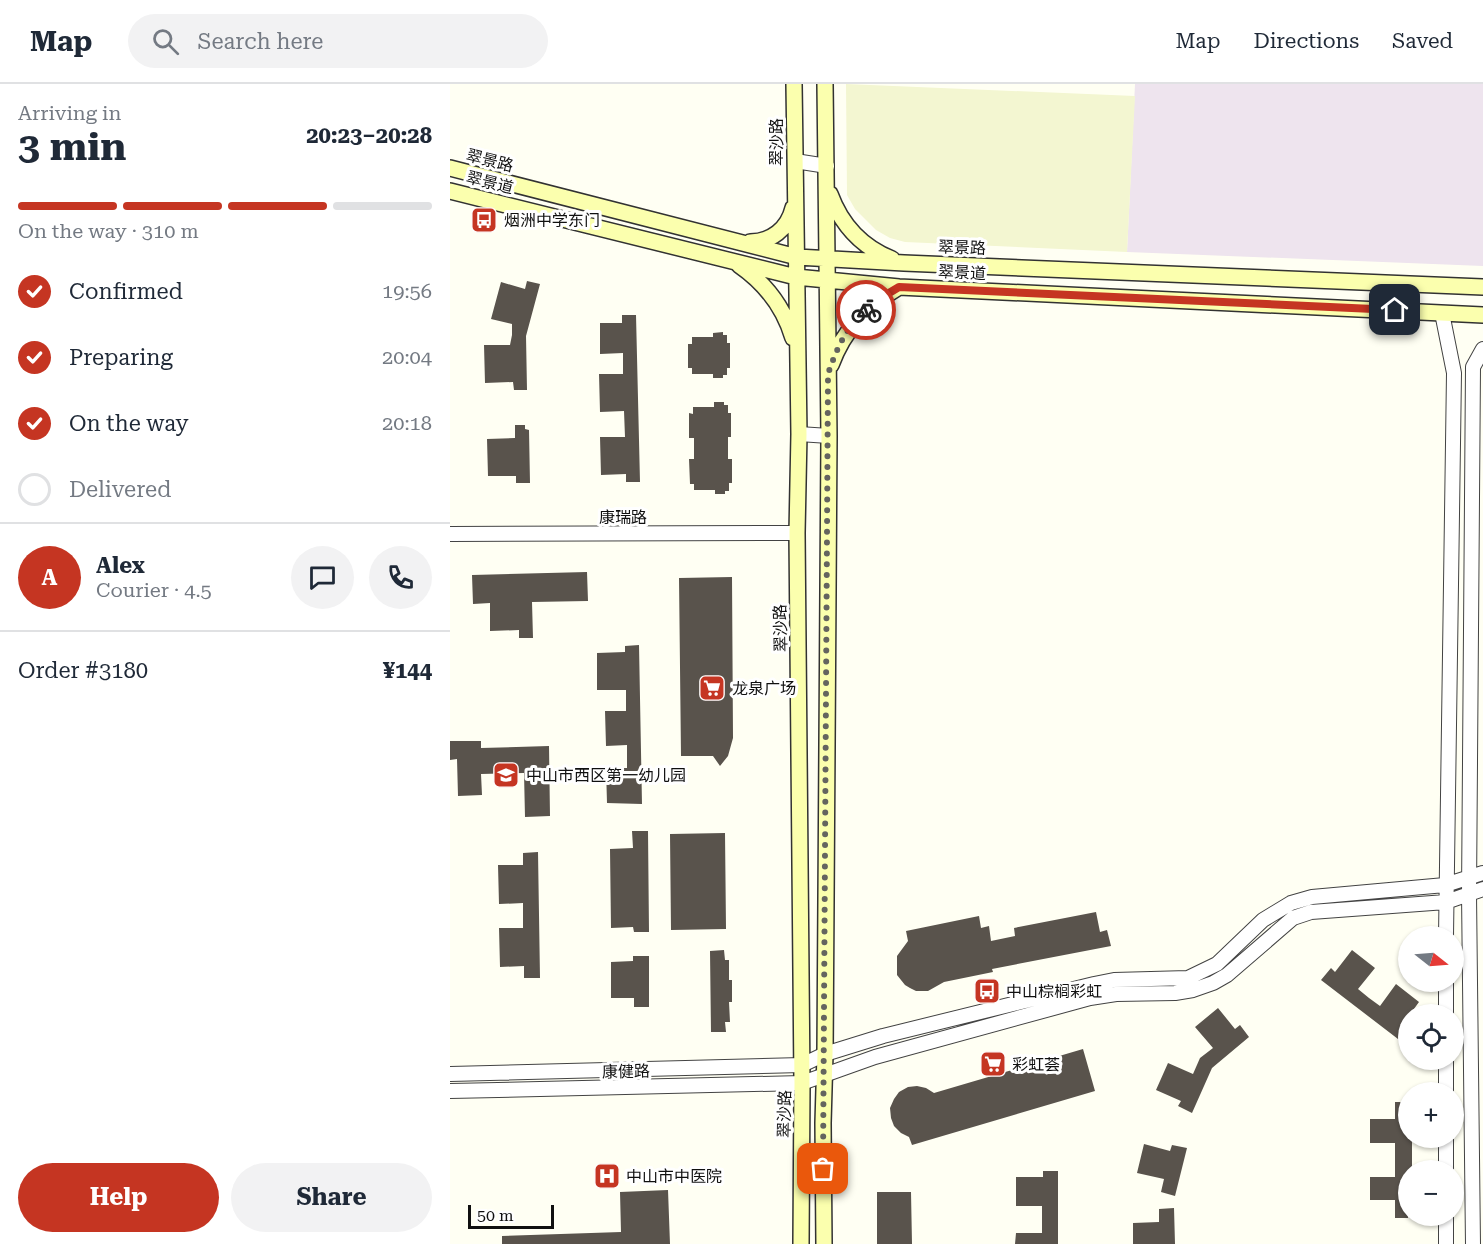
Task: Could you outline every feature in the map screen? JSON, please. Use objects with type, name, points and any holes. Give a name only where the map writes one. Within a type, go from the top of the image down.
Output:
[{"type":"main road","name":"翠沙路","points":[[794,84],[799,434],[797,533],[802,1065],[801,1244]]},
{"type":"main road","points":[[824,1244],[829,436],[825,84]]},
{"type":"main road","name":"翠景路","points":[[450,168],[797,256],[904,263],[1483,287]]},
{"type":"main road","points":[[827,186],[835,207],[847,227],[863,243],[882,255],[904,263]]},
{"type":"main road","name":"翠景道","points":[[450,191],[796,277],[899,287],[1483,315]]},
{"type":"main road","points":[[743,242],[764,240],[781,230],[795,202]]},
{"type":"main road","points":[[734,262],[762,284],[778,305],[790,329],[798,364]]},
{"type":"main road","points":[[828,374],[847,332],[879,299],[899,287]]},
{"type":"street","points":[[795,161],[827,166]]},
{"type":"street","points":[[1442,313],[1454,373],[1446,926]]},
{"type":"street","points":[[1473,1244],[1468,894],[1473,367],[1483,349]]},
{"type":"street","points":[[799,434],[829,436]]},
{"type":"street","name":"康瑞路","points":[[450,534],[797,533]]},
{"type":"street","points":[[802,1065],[825,1054],[883,1036],[1114,980],[1188,978],[1217,963],[1263,920],[1291,903],[1312,897],[1445,885],[1483,873]]},
{"type":"street","name":"康健路","points":[[450,1091],[802,1083],[875,1057],[1090,999],[1116,994],[1194,990],[1227,975],[1293,918],[1311,912],[1446,902],[1483,889]]},
{"type":"street","points":[[1009,1005],[1011,1020]]},
{"type":"street","name":"康健路","points":[[450,1074],[802,1065]]},
{"type":"street","points":[[1446,1226],[1446,1244]]},
{"type":"shaded area","points":[[1135,84],[1483,84],[1483,266],[1127,252]]},
{"type":"green space","points":[[846,84],[1135,96],[1127,252],[905,242],[890,238],[876,230],[855,209],[847,195]]},
{"type":"building","points":[[527,281],[540,284],[526,336],[527,390],[514,390],[513,382],[485,383],[484,345],[510,345],[512,335],[512,324],[491,319],[501,282],[525,289]]},
{"type":"building","points":[[622,315],[636,315],[640,482],[626,482],[626,474],[601,475],[600,437],[625,437],[624,411],[600,412],[599,374],[623,374],[623,353],[600,354],[600,323],[622,323]]},
{"type":"building","points":[[723,332],[723,335],[727,335],[727,343],[730,343],[730,368],[727,368],[727,375],[723,375],[723,378],[713,378],[713,374],[692,374],[692,368],[688,368],[688,344],[692,344],[692,337],[713,337],[713,333]]},
{"type":"building","points":[[714,402],[724,402],[724,405],[728,405],[728,413],[731,413],[728,459],[732,459],[732,483],[729,483],[729,491],[725,491],[725,494],[715,494],[715,490],[694,490],[694,484],[690,484],[689,459],[694,459],[694,438],[689,438],[689,413],[693,414],[693,407],[714,407]]},
{"type":"building","points":[[515,425],[525,425],[525,429],[529,430],[530,483],[516,483],[516,476],[488,476],[487,439],[515,438]]},
{"type":"building","points":[[587,572],[588,601],[532,602],[533,638],[519,638],[519,630],[490,631],[490,603],[473,604],[472,575]]},
{"type":"building","points":[[732,577],[733,738],[728,756],[720,766],[713,756],[681,756],[679,578]]},
{"type":"building","points":[[639,645],[642,804],[607,803],[606,768],[627,768],[627,745],[606,746],[605,711],[626,711],[626,690],[597,690],[597,653],[625,652],[625,646]]},
{"type":"building","points":[[450,741],[481,741],[481,748],[549,746],[550,816],[525,817],[524,773],[481,774],[482,795],[458,796],[457,759],[450,760]]},
{"type":"building","points":[[632,831],[648,831],[649,932],[634,932],[633,927],[611,928],[610,849],[633,848]]},
{"type":"building","points":[[725,833],[726,929],[671,930],[670,834]]},
{"type":"building","points":[[538,852],[540,978],[524,978],[524,966],[500,967],[499,928],[523,928],[523,903],[499,904],[498,865],[523,865],[523,853]]},
{"type":"building","points":[[1096,912],[1100,932],[1107,930],[1111,946],[992,969],[993,972],[944,982],[928,991],[916,991],[910,988],[897,975],[897,956],[908,941],[906,931],[979,916],[981,928],[989,926],[991,941],[1015,936],[1014,928]]},
{"type":"building","points":[[724,950],[725,960],[729,960],[729,980],[732,980],[732,1002],[729,1002],[730,1022],[725,1022],[726,1032],[711,1032],[710,951]]},
{"type":"building","points":[[1352,950],[1375,968],[1358,989],[1369,998],[1380,1006],[1396,984],[1398,992],[1406,992],[1419,1002],[1418,1004],[1398,1004],[1398,1039],[1321,980],[1331,968],[1335,972]]},
{"type":"building","points":[[633,956],[649,956],[649,1007],[634,1007],[634,998],[611,998],[611,962],[633,961]]},
{"type":"building","points":[[1218,1008],[1235,1029],[1240,1025],[1249,1037],[1212,1068],[1192,1113],[1178,1106],[1181,1101],[1156,1090],[1168,1063],[1193,1074],[1200,1058],[1213,1048],[1195,1027]]},
{"type":"building","points":[[1083,1049],[1095,1091],[912,1145],[909,1137],[894,1126],[890,1108],[899,1092],[908,1087],[926,1088],[934,1093]]},
{"type":"building","points":[[1395,1102],[1398,1102],[1398,1148],[1412,1148],[1412,1160],[1398,1160],[1398,1218],[1395,1218],[1395,1200],[1370,1200],[1370,1177],[1395,1177],[1395,1143],[1370,1143],[1370,1119],[1395,1119]]},
{"type":"building","points":[[1144,1144],[1170,1151],[1172,1145],[1187,1148],[1175,1196],[1161,1192],[1164,1179],[1137,1173]]},
{"type":"building","points":[[1043,1171],[1058,1171],[1058,1244],[1015,1244],[1016,1233],[1042,1233],[1042,1206],[1016,1206],[1016,1177],[1043,1177]]},
{"type":"building","points":[[668,1190],[670,1244],[502,1244],[502,1236],[621,1232],[620,1192]]},
{"type":"building","points":[[877,1192],[911,1192],[912,1244],[877,1244]]},
{"type":"building","points":[[1174,1208],[1175,1244],[1133,1244],[1133,1223],[1159,1222],[1159,1209]]},
{"type":"way so far","points":[[823,1169],[828,374],[847,332],[866,310]]},
{"type":"place","name":"烟洲中学东门","points":[[484,220]]},
{"type":"place","name":"龙泉广场","points":[[712,688]]},
{"type":"place","name":"中山市西区第一幼儿园","points":[[506,775]]},
{"type":"place","name":"中山棕榈彩虹","points":[[987,991]]},
{"type":"place","name":"彩虹荟","points":[[993,1064]]},
{"type":"place","name":"中山市中医院","points":[[607,1176]]},
{"type":"route","points":[[866,310],[899,287],[1395,310]]}]
